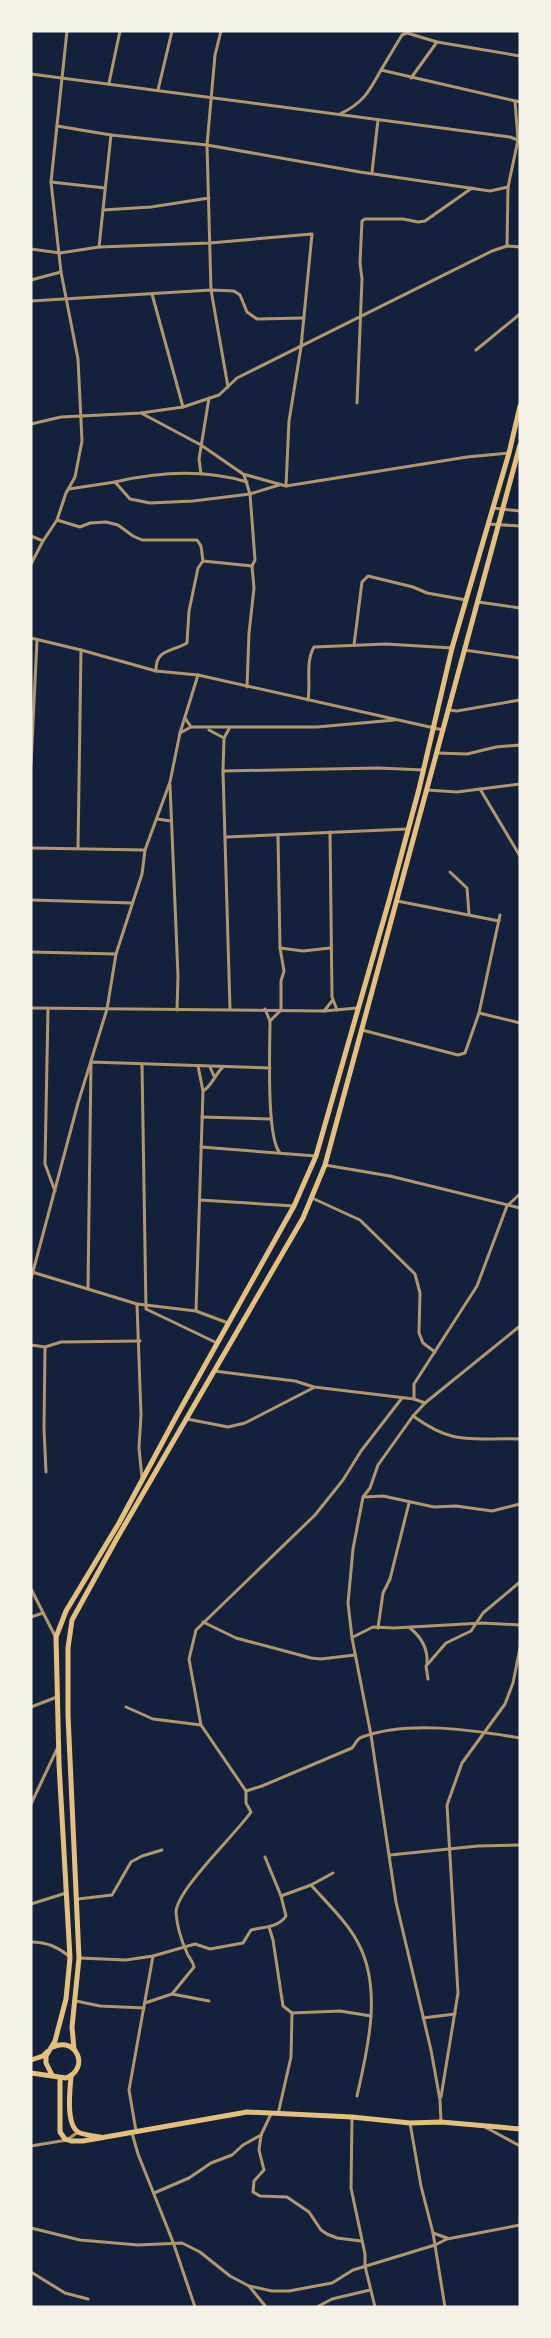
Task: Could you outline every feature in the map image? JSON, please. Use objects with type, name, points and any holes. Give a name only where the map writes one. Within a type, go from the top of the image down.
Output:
[{"type":"main road","points":[[52,2075],[46,2063],[66,1999],[70,1958],[59,1746],[56,1637],[66,1611],[119,1523],[294,1206],[316,1156],[389,901],[452,648],[509,453],[520,406]]},
{"type":"main road","points":[[74,2049],[72,2027],[79,1958],[78,1899],[68,1715],[70,1630],[72,1620],[186,1419],[272,1274],[312,1198],[325,1165],[427,790],[496,526],[520,445]]},
{"type":"main road","points":[[31,2060],[43,2056],[51,2049],[64,2044],[74,2049],[79,2055],[80,2063],[77,2071],[71,2076],[60,2078],[31,2072]]},
{"type":"main road","points":[[71,2076],[70,2118],[75,2130],[106,2138]]},
{"type":"main road","points":[[60,2078],[60,2132],[68,2140],[83,2141],[106,2138],[234,2114],[352,2117],[410,2123],[440,2122],[519,2129]]},
{"type":"street","points":[[31,564],[43,540],[57,520],[74,478],[82,441],[78,359],[65,298],[50,182],[67,31]]},
{"type":"street","points":[[109,83],[120,31]]},
{"type":"street","points":[[158,90],[172,31]]},
{"type":"street","points":[[221,31],[215,55],[207,145],[212,290],[228,386]]},
{"type":"street","points":[[339,114],[354,107],[366,96],[402,33],[437,42],[520,56]]},
{"type":"street","points":[[411,78],[437,42]]},
{"type":"street","points":[[381,70],[520,102]]},
{"type":"street","points":[[31,74],[510,137],[518,140]]},
{"type":"street","points":[[508,246],[508,188],[518,140],[515,100]]},
{"type":"street","points":[[372,172],[378,120]]},
{"type":"street","points":[[56,126],[110,135],[207,145],[360,172],[372,172],[490,191],[508,188]]},
{"type":"street","points":[[510,137],[518,133]]},
{"type":"street","points":[[99,247],[110,135]]},
{"type":"street","points":[[50,182],[105,188]]},
{"type":"street","points":[[357,403],[362,221],[365,219],[425,221],[473,188]]},
{"type":"street","points":[[103,210],[152,207],[210,198]]},
{"type":"street","points":[[31,249],[60,253],[99,247],[210,243],[312,234],[301,347],[289,421],[286,486]]},
{"type":"street","points":[[31,424],[82,414],[141,413],[183,407],[219,395],[237,378],[492,251],[508,246],[520,247]]},
{"type":"street","points":[[31,280],[61,272]]},
{"type":"street","points":[[31,301],[212,290],[234,291],[240,294],[248,312],[257,319],[304,318]]},
{"type":"street","points":[[152,294],[183,407]]},
{"type":"street","points":[[476,350],[520,314]]},
{"type":"street","points":[[201,474],[201,445],[208,398]]},
{"type":"street","points":[[141,413],[201,445],[243,474],[286,486],[467,456],[509,453]]},
{"type":"street","points":[[69,489],[153,475],[201,474],[230,476],[247,482]]},
{"type":"street","points":[[243,474],[250,494],[254,560],[252,566],[254,588],[248,633],[247,687]]},
{"type":"street","points":[[115,482],[130,500],[140,503],[193,501],[250,494],[280,485]]},
{"type":"street","points":[[492,508],[520,511]]},
{"type":"street","points":[[57,520],[80,527],[90,523],[106,522],[118,525],[142,540],[197,540],[201,546],[203,561],[198,568],[189,611],[187,643],[158,656],[156,671]]},
{"type":"street","points":[[487,524],[520,526]]},
{"type":"street","points":[[31,536],[43,540]]},
{"type":"street","points":[[203,561],[252,566]]},
{"type":"street","points":[[354,644],[362,582],[368,576],[414,587],[427,593],[466,600]]},
{"type":"street","points":[[477,602],[520,608]]},
{"type":"street","points":[[31,638],[156,671],[198,675],[443,730]]},
{"type":"street","points":[[31,765],[36,640]]},
{"type":"street","points":[[308,700],[310,688],[309,662],[314,648],[354,644],[452,648]]},
{"type":"street","points":[[78,848],[81,650]]},
{"type":"street","points":[[463,650],[520,658]]},
{"type":"street","points":[[31,1278],[107,1008],[116,954],[142,874],[145,850],[170,782],[180,733],[198,675]]},
{"type":"street","points":[[448,710],[520,700]]},
{"type":"street","points":[[185,718],[191,728]]},
{"type":"street","points":[[180,733],[191,728],[317,727],[398,720]]},
{"type":"street","points":[[207,729],[224,738]]},
{"type":"street","points":[[228,729],[224,738],[223,771],[230,1009]]},
{"type":"street","points":[[437,752],[467,754],[496,747],[520,745]]},
{"type":"street","points":[[223,771],[379,768],[423,770]]},
{"type":"street","points":[[170,782],[178,976],[177,1010]]},
{"type":"street","points":[[427,790],[457,792],[520,784]]},
{"type":"street","points":[[480,790],[520,856]]},
{"type":"street","points":[[157,819],[171,821]]},
{"type":"street","points":[[226,837],[408,829]]},
{"type":"street","points":[[330,832],[332,1001],[337,1010]]},
{"type":"street","points":[[270,1021],[281,1010],[281,981],[284,971],[280,948],[278,836]]},
{"type":"street","points":[[31,848],[145,850]]},
{"type":"street","points":[[450,872],[467,888],[469,914]]},
{"type":"street","points":[[31,900],[132,903]]},
{"type":"street","points":[[396,901],[499,921]]},
{"type":"street","points":[[362,1030],[458,1055],[465,1053],[479,1013],[500,915]]},
{"type":"street","points":[[280,948],[309,951],[330,948]]},
{"type":"street","points":[[31,952],[116,954]]},
{"type":"street","points":[[324,1011],[332,1001]]},
{"type":"street","points":[[31,1008],[324,1011],[357,1008]]},
{"type":"street","points":[[48,1009],[45,1164],[55,1191]]},
{"type":"street","points":[[265,1009],[270,1021],[271,1119],[275,1145],[280,1153]]},
{"type":"street","points":[[479,1013],[520,1023]]},
{"type":"street","points":[[91,1062],[270,1068]]},
{"type":"street","points":[[88,1288],[91,1062]]},
{"type":"street","points":[[142,1065],[146,1305],[148,1311],[217,1343]]},
{"type":"street","points":[[196,1311],[203,1091],[198,1066]]},
{"type":"street","points":[[210,1066],[214,1076]]},
{"type":"street","points":[[203,1091],[206,1090],[214,1076],[224,1067]]},
{"type":"street","points":[[202,1117],[271,1119]]},
{"type":"street","points":[[201,1147],[316,1156]]},
{"type":"street","points":[[325,1165],[390,1176],[520,1208]]},
{"type":"street","points":[[414,1399],[414,1384],[477,1286],[507,1206],[520,1194]]},
{"type":"street","points":[[312,1198],[360,1220],[415,1274],[420,1293],[419,1333],[423,1343],[435,1352]]},
{"type":"street","points":[[200,1200],[294,1206]]},
{"type":"street","points":[[32,1272],[137,1304],[196,1311],[230,1323]]},
{"type":"street","points":[[137,1304],[140,1341],[141,1415],[139,1448],[142,1481]]},
{"type":"street","points":[[440,2100],[401,1924],[379,1797],[372,1735],[352,1638],[348,1589],[353,1549],[363,1497],[370,1488],[378,1465],[425,1403],[520,1326]]},
{"type":"street","points":[[31,1346],[45,1347],[60,1342],[140,1341]]},
{"type":"street","points":[[45,1347],[44,1428],[46,1472]]},
{"type":"street","points":[[214,1371],[295,1382],[314,1387],[414,1399],[425,1403]]},
{"type":"street","points":[[186,1419],[228,1427],[245,1423],[314,1387]]},
{"type":"street","points":[[172,1994],[194,1967],[185,1948],[177,1919],[177,1904],[186,1889],[240,1828],[251,1812],[246,1804],[246,1790],[201,1726],[189,1659],[196,1630],[315,1515],[343,1480],[361,1450],[402,1398]]},
{"type":"street","points":[[414,1416],[433,1430],[467,1440],[520,1439]]},
{"type":"street","points":[[363,1497],[383,1496],[434,1507],[456,1506],[492,1511],[520,1504]]},
{"type":"street","points":[[378,1628],[383,1593],[390,1579],[409,1503]]},
{"type":"street","points":[[426,1666],[446,1643],[468,1633],[496,1600],[520,1582]]},
{"type":"street","points":[[31,1589],[56,1637]]},
{"type":"street","points":[[31,1617],[43,1613]]},
{"type":"street","points":[[203,1622],[236,1638],[311,1658],[321,1659],[355,1655]]},
{"type":"street","points":[[352,1638],[364,1630],[378,1628],[476,1623],[520,1625]]},
{"type":"street","points":[[409,1627],[417,1634],[426,1650],[428,1679]]},
{"type":"street","points":[[440,2122],[440,2100],[456,2014],[457,1967],[447,1805],[462,1764],[505,1704],[518,1667],[520,1648]]},
{"type":"street","points":[[31,1706],[58,1696]]},
{"type":"street","points":[[126,1707],[152,1719],[201,1726]]},
{"type":"street","points":[[246,1790],[262,1786],[352,1748],[359,1738],[388,1731],[417,1729],[486,1733],[520,1738]]},
{"type":"street","points":[[31,1804],[59,1746]]},
{"type":"street","points":[[390,1855],[510,1844],[520,1845]]},
{"type":"street","points":[[78,1899],[112,1895],[130,1862],[162,1850]]},
{"type":"street","points":[[79,1958],[126,1960],[152,1956],[195,1944],[210,1949],[243,1943],[251,1930],[269,1927],[283,1921],[286,1916],[281,1896],[264,1857]]},
{"type":"street","points":[[281,1896],[311,1886],[333,1873]]},
{"type":"street","points":[[311,1886],[332,1908],[357,1940],[368,1973],[371,2016],[368,2047],[357,2096]]},
{"type":"street","points":[[31,1904],[67,1893]]},
{"type":"street","points":[[269,1927],[273,1940],[283,2006],[292,2013],[340,2011],[371,2016]]},
{"type":"street","points":[[31,1942],[50,1944],[60,1949],[70,1958]]},
{"type":"street","points":[[152,1956],[146,2002],[129,2090],[134,2132],[140,2160],[173,2242],[195,2307]]},
{"type":"street","points":[[146,2002],[172,1994],[209,2001]]},
{"type":"street","points":[[76,2001],[100,2006],[144,2008]]},
{"type":"street","points":[[278,2114],[291,2057],[292,2013]]},
{"type":"street","points":[[423,2018],[456,2014]]},
{"type":"street","points":[[271,2114],[261,2135],[259,2150],[264,2170],[254,2181],[253,2192],[260,2196],[287,2197],[309,2212],[321,2230],[327,2234],[337,2238],[361,2242]]},
{"type":"street","points":[[352,2117],[351,2188],[374,2307]]},
{"type":"street","points":[[410,2123],[421,2186],[433,2233],[444,2307]]},
{"type":"street","points":[[484,2127],[520,2146]]},
{"type":"street","points":[[31,2146],[68,2140],[78,2132]]},
{"type":"street","points":[[154,2193],[189,2178],[211,2163],[232,2155],[243,2145],[261,2135]]},
{"type":"street","points":[[31,2228],[80,2240],[138,2245],[173,2242],[190,2246],[230,2276],[249,2286],[272,2290],[311,2288],[332,2283],[365,2266],[434,2245],[447,2239],[520,2225]]},
{"type":"street","points":[[433,2233],[447,2239]]},
{"type":"street","points":[[31,2272],[65,2294],[88,2300]]},
{"type":"street","points":[[249,2286],[266,2307]]},
{"type":"street","points":[[317,2307],[332,2299],[370,2290]]}]
